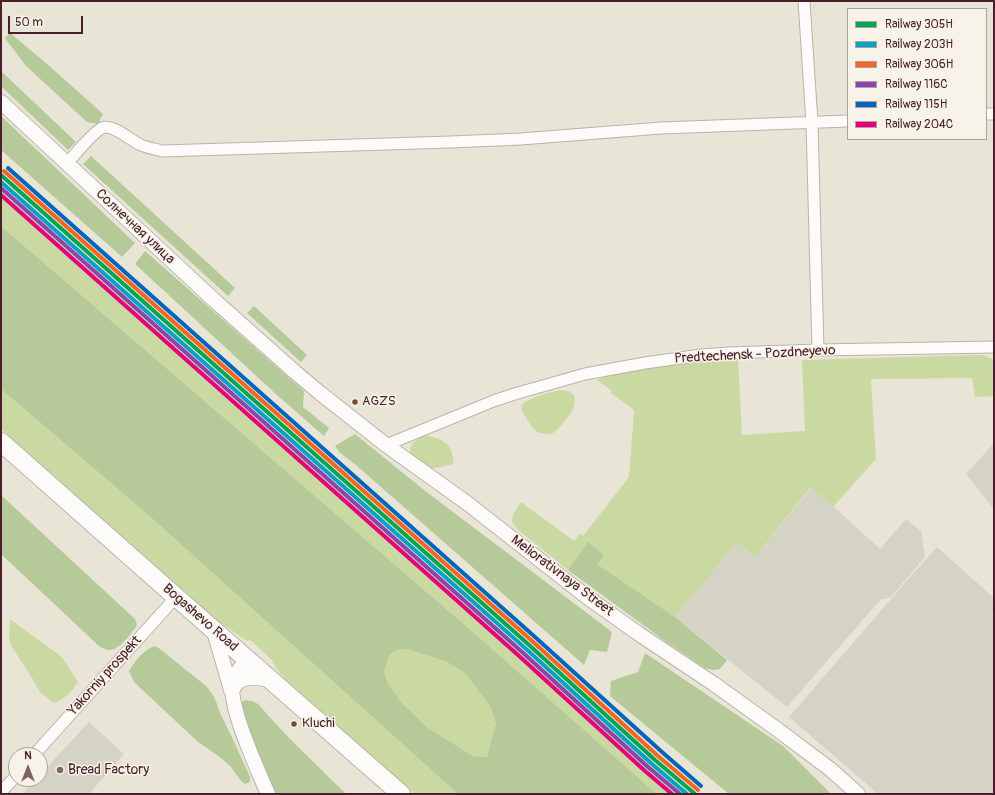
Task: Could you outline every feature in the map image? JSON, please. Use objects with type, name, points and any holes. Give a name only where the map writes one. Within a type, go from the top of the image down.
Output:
[{"type":"main road","name":"Bogashevo Road","points":[[1,442],[401,794]]},
{"type":"street","points":[[804,1],[812,123],[818,350]]},
{"type":"street","name":"Солнечная улица","points":[[1,102],[171,261],[271,351]]},
{"type":"street","points":[[67,163],[97,131],[104,127],[109,127],[117,131],[140,145],[162,151],[521,139],[661,128],[847,121]]},
{"type":"street","name":"Predtechensk - Pozdneyevo","points":[[386,444],[496,400],[518,393],[585,374],[645,362],[701,355],[818,350],[994,347]]},
{"type":"street","name":"Meliorativnaya Street","points":[[271,351],[320,393],[386,444],[467,503],[587,597],[778,730],[830,769],[858,794]]},
{"type":"street","name":"Yakorniy prospekt","points":[[41,747],[176,597]]},
{"type":"street","points":[[214,631],[240,724],[268,794]]},
{"type":"street","points":[[232,691],[233,679],[247,659]]},
{"type":"street","points":[[232,691],[238,682],[248,678],[271,680]]},
{"type":"street","points":[[1,792],[8,785]]},
{"type":"shaded area","points":[[994,443],[994,509],[966,474]]},
{"type":"shaded area","points":[[812,487],[880,549],[906,519],[921,531],[925,557],[890,598],[881,599],[787,707],[675,617],[737,543],[755,557]]},
{"type":"shaded area","points":[[937,547],[994,598],[994,612],[992,615],[994,617],[994,794],[878,794],[789,717]]},
{"type":"shaded area","points":[[89,722],[124,754],[89,794],[23,794],[29,787],[48,787],[48,766]]},
{"type":"green space","points":[[10,33],[103,114],[98,124],[87,122],[26,66],[5,38]]},
{"type":"green space","points":[[1,71],[76,142],[68,150],[1,86]]},
{"type":"green space","points":[[1,116],[135,243],[122,257],[1,150]]},
{"type":"green space","points":[[91,156],[235,288],[228,296],[83,164]]},
{"type":"green space","points":[[1,187],[685,794],[657,794],[458,619],[1,226]]},
{"type":"green space","points":[[1,226],[458,619],[657,794],[458,794],[146,513],[1,389]],"holes":[[[406,649],[445,661],[465,673],[490,706],[496,724],[487,757],[473,756],[427,727],[400,701],[388,683],[384,672],[389,655],[397,650]]]},
{"type":"green space","points":[[145,251],[304,391],[303,407],[329,428],[324,436],[278,396],[135,264]]},
{"type":"green space","points":[[254,306],[307,355],[301,362],[247,313]]},
{"type":"green space","points":[[976,355],[986,356],[994,361],[993,396],[975,397],[972,378],[871,379],[876,459],[833,507],[811,487],[755,557],[737,543],[675,617],[597,564],[588,543],[568,570],[518,530],[512,522],[513,514],[521,502],[574,541],[580,533],[583,536],[629,477],[634,410],[611,393],[612,391],[597,380],[607,375],[675,361],[688,363],[738,358],[742,435],[805,431],[802,360]]},
{"type":"green space","points":[[1,389],[146,513],[458,794],[415,794],[287,681],[272,662],[273,661],[250,640],[247,641],[218,621],[113,529],[1,429]]},
{"type":"green space","points":[[563,390],[569,391],[574,395],[575,399],[573,409],[566,420],[553,433],[544,434],[534,429],[521,408],[522,405],[526,401],[536,397]]},
{"type":"green space","points":[[355,434],[424,490],[612,632],[607,652],[590,650],[584,665],[356,465],[340,453],[335,446]]},
{"type":"green space","points":[[426,435],[440,439],[449,447],[454,459],[451,465],[429,468],[414,458],[410,450],[411,446],[421,437]]},
{"type":"green space","points":[[1,495],[135,619],[137,625],[121,644],[110,650],[100,647],[1,554]]},
{"type":"green space","points":[[588,542],[604,555],[597,564],[675,617],[727,660],[720,669],[713,670],[705,668],[665,641],[568,570]]},
{"type":"green space","points":[[10,619],[62,657],[78,682],[65,697],[54,703],[40,692],[12,647],[9,639]]},
{"type":"green space","points":[[155,646],[206,686],[212,694],[250,777],[250,782],[245,784],[241,781],[231,767],[197,741],[134,682],[129,671],[143,653]]},
{"type":"green space","points":[[406,649],[445,661],[465,673],[490,706],[496,724],[488,757],[473,756],[427,727],[400,701],[388,683],[384,672],[389,655],[397,650]]},
{"type":"green space","points":[[645,653],[783,746],[831,794],[729,794],[610,696],[611,681],[638,672]]},
{"type":"green space","points":[[245,700],[258,704],[287,736],[346,794],[276,794],[239,709],[240,704]]},
{"type":"rail line","name":"115Н","points":[[8,168],[701,786]]},
{"type":"rail line","name":"306Н","points":[[4,171],[531,640],[658,756],[698,790]]},
{"type":"rail line","name":"305Н","points":[[1,175],[528,644],[655,760],[695,794]]},
{"type":"rail line","name":"203Н","points":[[1,182],[687,794]]},
{"type":"rail line","name":"116С","points":[[1,188],[680,794]]},
{"type":"rail line","name":"204С","points":[[1,195],[672,794]]},
{"type":"place","name":"AGZS","points":[[355,402]]},
{"type":"place","name":"Kluchi","points":[[294,724]]},
{"type":"place","name":"Bread Factory","points":[[60,770]]}]
